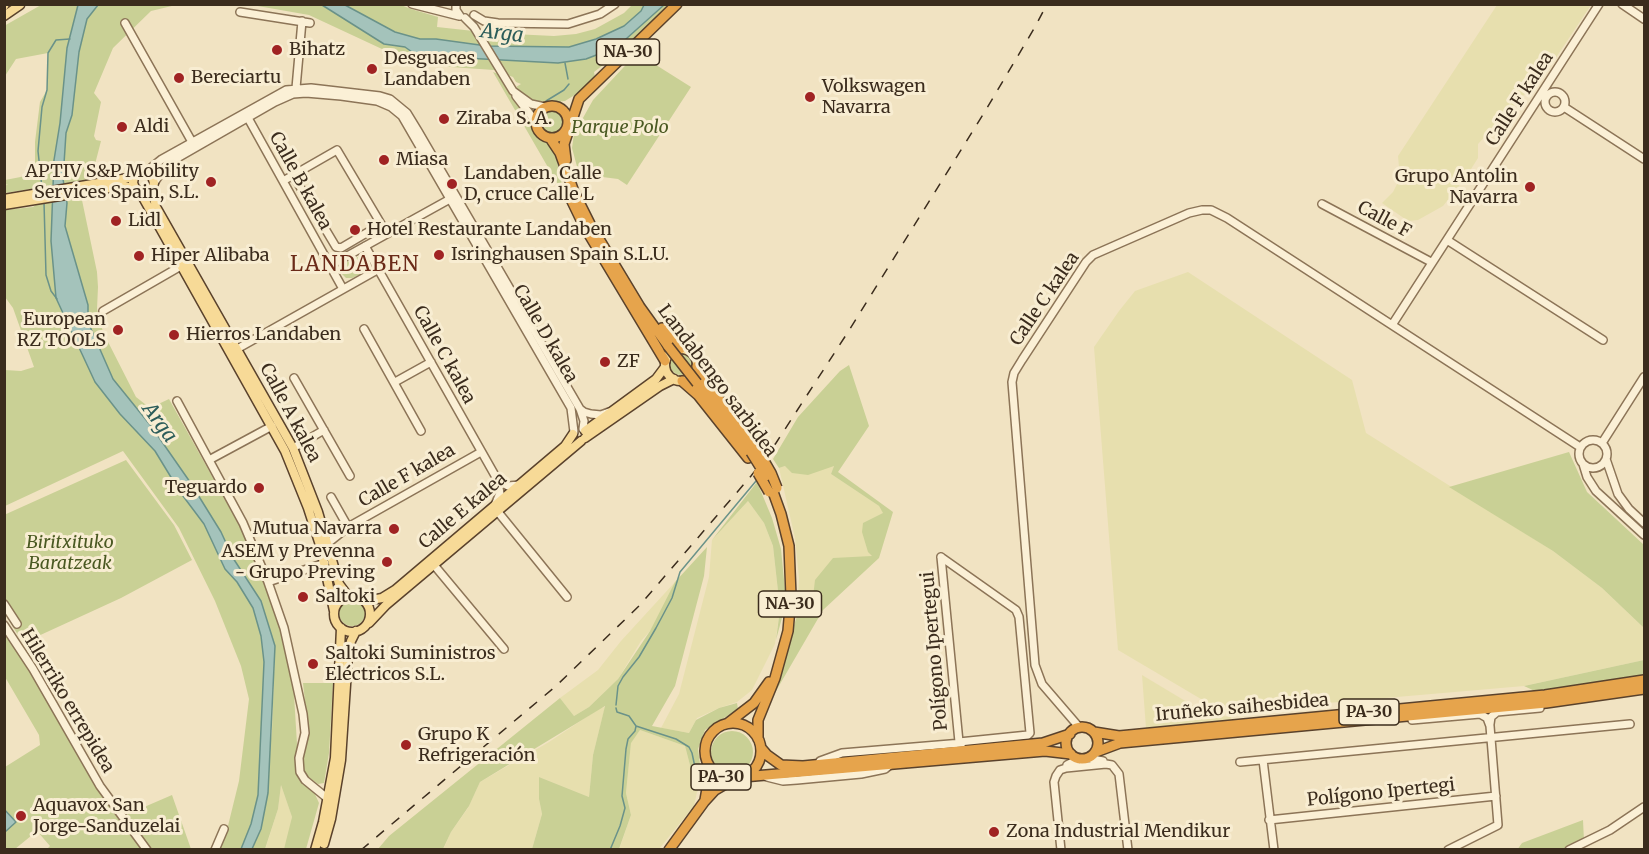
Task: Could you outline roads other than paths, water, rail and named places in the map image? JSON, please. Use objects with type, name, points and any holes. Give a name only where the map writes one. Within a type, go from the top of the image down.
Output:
[{"type":"highway","name":"NA-30","points":[[564,161],[564,144],[579,99],[677,4]]},
{"type":"highway","points":[[536,122],[545,107],[558,106],[579,99]]},
{"type":"highway","points":[[550,138],[562,135],[568,128],[566,114],[558,106]]},
{"type":"highway","name":"Landabengo sarbidea","points":[[536,122],[541,134],[550,138],[560,153],[574,192],[590,224],[640,306],[668,346],[752,452],[773,490],[789,546],[791,596],[788,631],[758,720],[759,743]]},
{"type":"highway","points":[[564,161],[581,198],[622,268],[667,335],[680,349]]},
{"type":"highway","points":[[564,161],[567,189],[573,207],[665,364]]},
{"type":"highway","points":[[697,366],[701,376],[752,452]]},
{"type":"highway","points":[[678,380],[698,395],[752,452]]},
{"type":"highway","points":[[773,490],[788,526],[789,546]]},
{"type":"highway","name":"Landabengo sarbidea","points":[[726,724],[754,704],[767,686],[779,662]]},
{"type":"highway","name":"Iruñeko saihesbidea","points":[[1094,732],[1119,736],[1545,695],[1644,680]]},
{"type":"highway","name":"Iruñeko saihesbidea","points":[[669,849],[715,790],[738,778],[1046,751],[1083,755],[1120,743],[1546,703],[1644,689]]},
{"type":"highway","name":"PA-30","points":[[759,743],[760,757],[757,765],[751,772],[738,778],[722,777],[708,765],[705,752],[710,735],[717,728],[735,723],[752,731],[774,761],[781,765],[803,766],[1043,743],[1070,734],[1079,727],[1094,732]]},
{"type":"highway","points":[[1070,734],[1066,744],[1083,755],[1098,741],[1094,732]]},
{"type":"highway","name":"Iruñeko saihesbidea","points":[[704,802],[709,777],[708,765]]},
{"type":"main road","points":[[11,4],[20,5]]},
{"type":"main road","points":[[4,16],[20,5]]},
{"type":"main road","points":[[4,199],[122,186],[147,193],[153,186],[152,176],[146,172],[139,173],[134,177],[79,190]]},
{"type":"main road","points":[[134,177],[133,183],[285,452],[300,488],[325,563],[334,619],[345,631],[356,631],[369,623],[371,614],[366,601],[361,597],[343,598],[334,611]]},
{"type":"main road","name":"Calle A kalea","points":[[153,186],[156,207],[293,448],[328,543],[339,584],[348,596]]},
{"type":"main road","points":[[4,205],[35,197]]},
{"type":"main road","points":[[218,332],[225,335],[231,347],[237,349],[236,354],[243,368],[243,376]]},
{"type":"main road","points":[[680,349],[692,353],[697,366],[692,376],[678,380],[666,372],[665,364],[668,355],[680,349]]},
{"type":"main road","name":"Calle E kalea","points":[[366,601],[382,598],[394,590],[496,509],[565,446],[656,379],[665,364]]},
{"type":"main road","name":"Calle E kalea","points":[[369,623],[386,605],[580,434],[660,386],[678,380]]},
{"type":"main road","points":[[315,849],[335,758],[341,628]]},
{"type":"main road","points":[[321,849],[331,819],[341,760],[348,655],[356,631]]},
{"type":"street","points":[[412,4],[462,17],[475,13]]},
{"type":"street","points":[[456,4],[456,10],[474,27],[520,103],[536,122]]},
{"type":"street","points":[[475,13],[484,21],[548,26],[568,24],[600,14],[615,4]]},
{"type":"street","name":"Calle F kalea","points":[[1392,325],[1599,4]]},
{"type":"street","points":[[1622,4],[1644,19]]},
{"type":"street","points":[[240,12],[310,22]]},
{"type":"street","points":[[474,27],[475,13]]},
{"type":"street","points":[[296,88],[302,21]]},
{"type":"street","points":[[481,39],[484,27],[493,22]]},
{"type":"street","points":[[124,23],[192,142]]},
{"type":"street","points":[[1551,78],[1555,91]]},
{"type":"street","name":"Calle D kalea","points":[[246,116],[256,106],[286,90],[296,88],[380,96],[390,99],[407,113],[580,409],[584,421],[580,434]]},
{"type":"street","points":[[513,90],[531,104],[545,107]]},
{"type":"street","points":[[1555,91],[1561,93],[1565,98],[1564,107],[1560,111],[1554,112],[1545,106],[1545,98],[1555,91]]},
{"type":"street","name":"Calle D kalea","points":[[246,116],[293,94],[306,93],[377,101],[402,116],[571,408],[580,434]]},
{"type":"street","points":[[1530,111],[1545,106]]},
{"type":"street","points":[[1564,107],[1644,159]]},
{"type":"street","points":[[146,172],[162,159],[227,122],[246,116]]},
{"type":"street","points":[[153,186],[167,164],[246,116]]},
{"type":"street","name":"Calle B kalea","points":[[246,116],[343,289]]},
{"type":"street","points":[[283,181],[337,150],[387,234]]},
{"type":"street","points":[[442,172],[450,191],[450,199]]},
{"type":"street","points":[[293,175],[336,248],[341,248],[380,225]]},
{"type":"street","points":[[330,265],[450,199],[455,200],[469,219]]},
{"type":"street","name":"Calle F","points":[[1322,204],[1431,262]]},
{"type":"street","name":"Calle C kalea","points":[[1079,727],[1042,684],[1035,665],[1012,382],[1014,373],[1086,262],[1093,255],[1189,213],[1211,210],[1227,218],[1580,447]]},
{"type":"street","points":[[1447,240],[1603,340]]},
{"type":"street","name":"Calle C kalea","points":[[365,246],[497,479]]},
{"type":"street","points":[[103,311],[181,266]]},
{"type":"street","points":[[237,349],[379,269]]},
{"type":"street","points":[[364,329],[421,431]]},
{"type":"street","points":[[394,382],[431,362]]},
{"type":"street","points":[[1602,443],[1644,377]]},
{"type":"street","points":[[294,378],[350,476]]},
{"type":"street","points":[[177,401],[243,523],[268,582],[284,628],[303,714],[305,733],[299,758],[300,772],[305,780],[327,798]]},
{"type":"street","name":"Calle D kalea","points":[[580,409],[601,415],[611,412]]},
{"type":"street","name":"Calle A kalea","points":[[209,460],[272,426]]},
{"type":"street","points":[[293,448],[324,430]]},
{"type":"street","points":[[1644,523],[1629,509],[1618,494],[1606,459],[1607,452],[1602,443],[1592,440],[1585,442],[1580,447],[1579,456],[1587,477],[1596,491],[1644,535]]},
{"type":"street","name":"Calle F kalea","points":[[328,543],[348,527],[481,452]]},
{"type":"street","points":[[1583,464],[1594,468],[1606,459]]},
{"type":"street","points":[[497,479],[508,486],[520,485]]},
{"type":"street","points":[[496,509],[500,493],[497,479]]},
{"type":"street","name":"Calle F kalea","points":[[331,497],[348,527]]},
{"type":"street","name":"Calle E kalea","points":[[496,509],[567,597]]},
{"type":"street","name":"Polígono Ipertegui","points":[[941,557],[1016,610],[1019,617],[1030,733],[959,742],[958,731],[941,557]]},
{"type":"street","points":[[268,582],[325,563]]},
{"type":"street","name":"Calle E kalea","points":[[434,565],[504,650]]},
{"type":"street","name":"Hilerriko errepidea","points":[[4,604],[17,624]]},
{"type":"street","name":"Hilerriko errepidea","points":[[4,625],[33,669],[100,786],[147,849]]},
{"type":"street","points":[[1448,849],[1498,825],[1491,717],[1497,712],[1602,699],[1632,691]]},
{"type":"street","points":[[1346,722],[1480,714],[1487,718],[1490,726]]},
{"type":"street","points":[[1240,762],[1630,724]]},
{"type":"street","points":[[803,766],[807,762],[827,759],[842,753],[959,742],[976,746],[993,744],[1012,746]]},
{"type":"street","points":[[1061,849],[1054,782],[1060,770],[1083,755],[1106,761],[1119,774],[1128,849]]},
{"type":"street","points":[[1263,760],[1274,849]]},
{"type":"street","points":[[1060,770],[1100,764],[1112,765]]},
{"type":"street","name":"Polígono Ipertegi","points":[[1269,820],[1496,796]]},
{"type":"street","points":[[1569,849],[1610,830],[1644,809]]},
{"type":"street","points":[[1576,849],[1612,832],[1644,809]]},
{"type":"street","points":[[215,849],[225,829]]},
{"type":"water","points":[[78,5],[98,5],[87,19],[79,52],[72,115],[66,133],[63,179],[67,203],[65,226],[88,305],[88,322],[113,379],[151,426],[190,482],[221,532],[233,558],[261,601],[275,646],[268,793],[261,829],[252,849],[241,849],[251,824],[258,795],[264,662],[261,636],[253,608],[237,582],[225,569],[204,524],[180,492],[155,451],[120,414],[95,382],[56,298],[51,241],[54,160],[67,48]]},
{"type":"water","points":[[322,5],[345,5],[395,32],[420,39],[487,46],[569,47],[596,39],[624,26],[641,11],[644,5],[664,5],[617,47],[586,59],[558,63],[427,56],[412,52],[405,47],[384,44]]},
{"type":"water","points":[[4,809],[16,822],[5,832],[4,832]]},
{"type":"waterway","points":[[42,188],[38,151],[42,107],[47,90],[48,53],[56,40],[70,39]]},
{"type":"waterway","points":[[565,63],[568,79]]},
{"type":"waterway","points":[[546,101],[564,90],[569,84]]},
{"type":"waterway","points":[[44,202],[46,275],[51,291],[57,299]]},
{"type":"waterway","points":[[616,705],[618,686],[656,628],[672,598],[680,572],[756,481]]},
{"type":"waterway","points":[[610,850],[625,808],[622,796],[626,749],[628,739],[636,726],[629,716],[617,712],[616,708]]},
{"type":"waterway","points":[[636,726],[676,739],[689,747],[699,786]]},
{"type":"railway","points":[[361,850],[556,686],[640,605],[751,476],[776,443],[848,332],[984,113],[1047,4]]},
{"type":"place","name":"Bihatz","points":[[277,50]]},
{"type":"place","name":"Desguaces Landaben","points":[[372,69]]},
{"type":"place","name":"Bereciartu","points":[[179,78]]},
{"type":"place","name":"Volkswagen Navarra","points":[[810,97]]},
{"type":"place","name":"Ziraba S. A.","points":[[444,119]]},
{"type":"place","name":"Aldi","points":[[122,127]]},
{"type":"place","name":"Miasa","points":[[384,160]]},
{"type":"place","name":"APTIV S&P Mobility Services Spain, S.L.","points":[[211,182]]},
{"type":"place","name":"Landaben, Calle D, cruce Calle L","points":[[452,184]]},
{"type":"place","name":"Grupo Antolin Navarra","points":[[1530,187]]},
{"type":"place","name":"Lidl","points":[[116,221]]},
{"type":"place","name":"Hotel Restaurante Landaben","points":[[355,230]]},
{"type":"place","name":"Isringhausen Spain S.L.U.","points":[[439,255]]},
{"type":"place","name":"Hiper Alibaba","points":[[139,256]]},
{"type":"place","name":"European RZ TOOLS","points":[[118,330]]},
{"type":"place","name":"Hierros Landaben","points":[[174,335]]},
{"type":"place","name":"ZF","points":[[605,362]]},
{"type":"place","name":"Teguardo","points":[[259,488]]},
{"type":"place","name":"Mutua Navarra","points":[[394,529]]},
{"type":"place","name":"ASEM y Prevenna - Grupo Preving","points":[[387,562]]},
{"type":"place","name":"Saltoki","points":[[303,597]]},
{"type":"place","name":"Saltoki Suministros Eléctricos S.L.","points":[[313,664]]},
{"type":"place","name":"Grupo K Refrigeración","points":[[406,745]]},
{"type":"place","name":"Aquavox San Jorge-Sanduzelai","points":[[21,816]]},
{"type":"place","name":"Zona Industrial Mendikur","points":[[994,832]]},
{"type":"district","name":"LANDABEN","points":[[355,265]]},
{"type":"water label","name":"Arga","points":[[502,34]]},
{"type":"water label","name":"Arga","points":[[159,423]]},
{"type":"park label","name":"Parque Polo","points":[[620,128]]},
{"type":"park label","name":"Biritxituko Baratzeak","points":[[70,553]]}]
